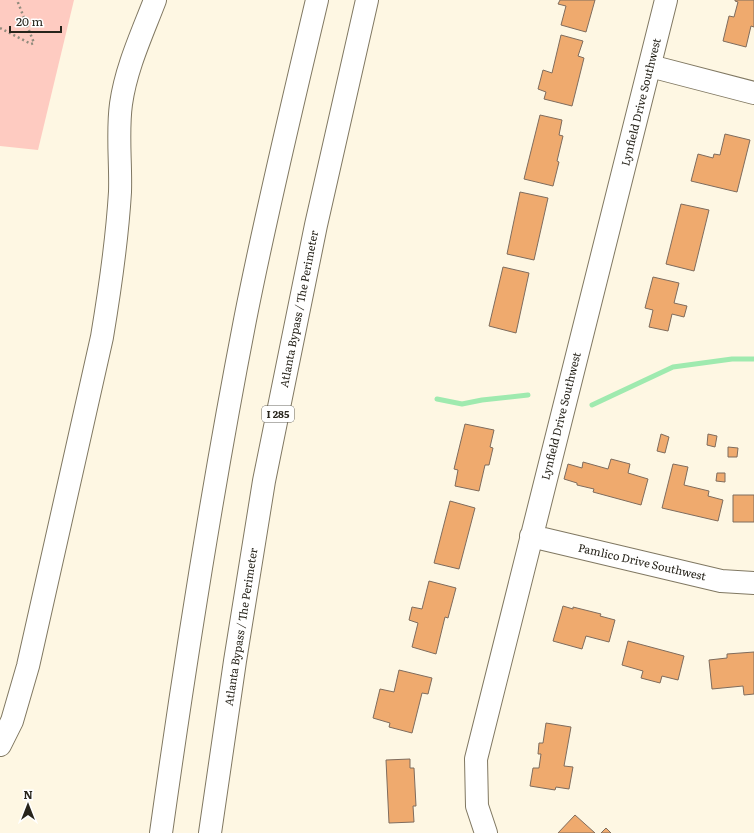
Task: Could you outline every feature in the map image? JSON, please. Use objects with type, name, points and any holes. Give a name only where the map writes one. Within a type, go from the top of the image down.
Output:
[{"type":"main road","points":[[0,746],[12,721],[28,666],[102,337],[111,284],[117,233],[120,190],[121,104],[129,70],[155,0]]},
{"type":"main road","points":[[161,833],[178,714],[206,541],[245,320],[268,208],[317,0]]},
{"type":"main road","name":"Atlanta Bypass / The Perimeter","points":[[210,833],[264,481],[316,225],[368,0]]},
{"type":"main road","name":"Lynfield Drive Southwest","points":[[486,833],[477,806],[476,759],[666,0]]},
{"type":"main road","points":[[650,66],[754,93]]},
{"type":"main road","name":"Pamlico Drive Southwest","points":[[531,536],[721,581],[754,583]]},
{"type":"path","points":[[0,28],[31,44],[34,43],[17,0]]},
{"type":"shaded area","points":[[0,0],[74,0],[38,150],[0,146]]},
{"type":"building","points":[[560,0],[595,0],[586,32],[561,25],[566,6],[558,4]]},
{"type":"building","points":[[735,0],[754,0],[754,27],[751,26],[746,47],[723,41],[729,16],[734,17],[738,2]]},
{"type":"building","points":[[561,35],[583,41],[578,56],[584,58],[572,106],[544,99],[546,92],[538,89],[543,70],[552,73]]},
{"type":"building","points":[[540,115],[562,120],[559,135],[563,136],[553,186],[524,179]]},
{"type":"building","points":[[725,134],[750,140],[737,192],[691,181],[698,154],[713,158],[714,154],[720,155]]},
{"type":"building","points":[[520,192],[548,198],[534,260],[507,254]]},
{"type":"building","points":[[681,204],[709,210],[694,271],[666,264]]},
{"type":"building","points":[[503,267],[529,273],[516,333],[489,326]]},
{"type":"building","points":[[653,277],[679,283],[674,303],[687,306],[684,317],[672,314],[668,331],[649,327],[653,310],[645,308]]},
{"type":"building","points":[[465,424],[494,430],[490,447],[493,448],[489,465],[485,465],[479,491],[455,486],[458,470],[454,469]]},
{"type":"building","points":[[661,434],[669,437],[665,453],[657,451]]},
{"type":"building","points":[[708,434],[717,436],[715,447],[707,445]]},
{"type":"building","points":[[728,447],[738,448],[737,457],[728,457]]},
{"type":"building","points":[[611,459],[630,464],[628,473],[648,479],[641,505],[593,492],[594,489],[577,485],[577,483],[564,479],[568,464],[582,468],[583,462],[608,469]]},
{"type":"building","points":[[673,464],[688,467],[684,485],[709,491],[708,496],[723,500],[718,521],[662,508]]},
{"type":"building","points":[[717,473],[725,473],[725,482],[716,481]]},
{"type":"building","points":[[733,495],[754,495],[754,522],[733,522]]},
{"type":"building","points":[[450,501],[475,508],[459,569],[434,563]]},
{"type":"building","points":[[429,581],[456,588],[448,618],[445,617],[436,654],[412,647],[418,623],[409,620],[412,607],[422,609]]},
{"type":"building","points":[[563,606],[601,614],[600,616],[615,620],[609,642],[586,636],[582,649],[553,641]]},
{"type":"building","points":[[628,641],[684,656],[678,680],[662,676],[660,683],[641,678],[643,671],[622,665]]},
{"type":"building","points":[[754,652],[754,694],[744,695],[743,686],[712,689],[709,660],[727,658],[727,654]]},
{"type":"building","points":[[399,670],[432,678],[428,694],[422,693],[412,733],[389,727],[390,723],[373,718],[380,689],[394,692]]},
{"type":"building","points":[[546,723],[571,727],[564,766],[573,767],[569,789],[556,787],[555,790],[530,786],[533,768],[539,768],[541,754],[538,754],[539,743],[543,743]]},
{"type":"building","points":[[410,759],[410,768],[414,768],[416,806],[413,806],[414,822],[389,823],[386,760]]},
{"type":"building","points":[[575,815],[595,833],[558,833]]},
{"type":"building","points":[[606,828],[611,833],[601,833]]},
{"type":"waterway","points":[[592,405],[673,367],[732,359],[754,359]]},
{"type":"waterway","points":[[437,399],[462,404],[482,400],[528,395]]}]
